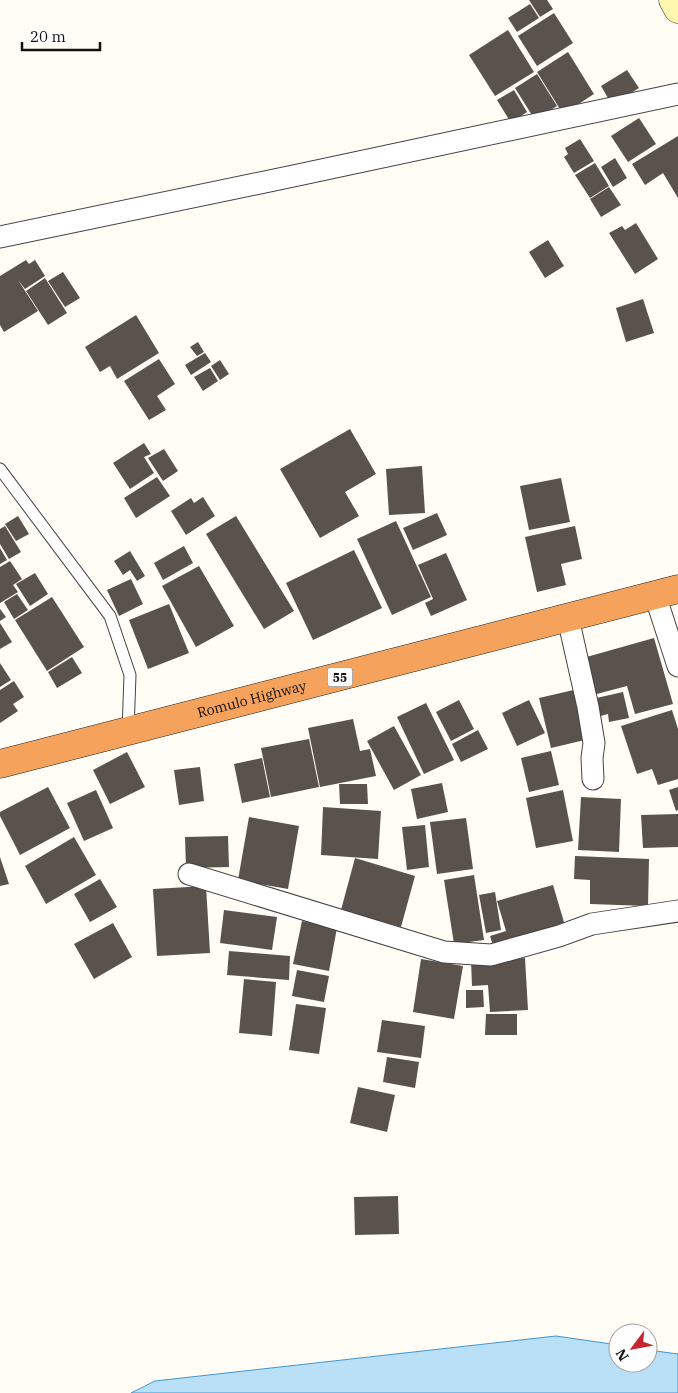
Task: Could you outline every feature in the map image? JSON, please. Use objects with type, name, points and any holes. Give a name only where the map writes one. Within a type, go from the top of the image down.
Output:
[{"type":"highway","name":"Romulo Highway","points":[[0,764],[667,592]]},
{"type":"street","points":[[673,0],[678,9]]},
{"type":"street","points":[[0,237],[678,94]]},
{"type":"street","points":[[667,592],[678,666]]},
{"type":"street","points":[[568,618],[594,743],[592,758],[594,779]]},
{"type":"street","points":[[189,874],[444,952],[491,956],[592,924],[678,911]]},
{"type":"lane","points":[[0,469],[110,616],[130,674],[128,731]]},
{"type":"water","points":[[556,1336],[608,1344],[608,1373],[658,1373],[658,1351],[678,1354],[678,1393],[131,1393],[155,1381]]},
{"type":"building","points":[[529,0],[547,0],[553,9],[540,17]]},
{"type":"building","points":[[530,4],[539,18],[517,32],[508,18]]},
{"type":"building","points":[[554,13],[573,43],[537,66],[518,36]]},
{"type":"building","points":[[508,30],[534,72],[495,96],[469,55]]},
{"type":"building","points":[[568,52],[594,94],[563,114],[537,72]]},
{"type":"building","points":[[627,70],[639,88],[612,105],[601,86]]},
{"type":"building","points":[[537,74],[557,106],[535,120],[515,88]]},
{"type":"building","points":[[514,90],[527,112],[511,123],[497,100]]},
{"type":"building","points":[[639,118],[656,144],[628,162],[611,136]]},
{"type":"building","points":[[678,136],[678,198],[663,173],[645,185],[632,164]]},
{"type":"building","points":[[580,139],[594,161],[574,173],[564,157],[568,154],[565,148]]},
{"type":"building","points":[[615,158],[627,178],[613,187],[601,167]]},
{"type":"building","points":[[595,163],[609,186],[590,198],[575,175]]},
{"type":"building","points":[[609,187],[621,205],[601,217],[590,199]]},
{"type":"building","points":[[636,223],[658,259],[635,274],[609,233],[622,226],[625,230]]},
{"type":"building","points":[[548,240],[564,266],[545,278],[529,252]]},
{"type":"building","points":[[26,260],[29,264],[35,260],[45,276],[25,289],[18,280],[38,311],[4,332],[0,325],[0,276]]},
{"type":"building","points":[[63,272],[80,298],[65,307],[48,281]]},
{"type":"building","points":[[45,278],[67,313],[48,325],[26,291]]},
{"type":"building","points":[[643,299],[654,333],[626,342],[616,308]]},
{"type":"building","points":[[136,315],[159,353],[117,379],[110,366],[100,372],[85,347]]},
{"type":"building","points":[[198,342],[204,352],[197,356],[190,347]]},
{"type":"building","points":[[205,353],[211,362],[191,375],[185,365]]},
{"type":"building","points":[[159,359],[175,384],[157,396],[166,410],[149,420],[124,381]]},
{"type":"building","points":[[220,360],[229,374],[220,380],[211,366]]},
{"type":"building","points":[[210,368],[218,381],[203,391],[194,377]]},
{"type":"building","points":[[350,429],[376,474],[345,492],[359,516],[320,538],[280,469]]},
{"type":"building","points":[[144,443],[151,454],[144,457],[154,473],[130,489],[113,463]]},
{"type":"building","points":[[164,449],[178,471],[163,481],[148,458]]},
{"type":"building","points":[[422,466],[425,513],[389,515],[386,469]]},
{"type":"building","points":[[157,477],[170,496],[136,518],[124,498]]},
{"type":"building","points":[[561,478],[570,522],[529,530],[520,486]]},
{"type":"building","points":[[203,497],[215,516],[186,535],[171,511],[191,498],[194,503]]},
{"type":"building","points":[[437,513],[447,535],[413,550],[403,528]]},
{"type":"building","points":[[18,516],[29,534],[16,541],[5,524]]},
{"type":"building","points":[[236,516],[294,611],[264,629],[206,534]]},
{"type":"building","points":[[396,521],[431,597],[392,615],[357,539]]},
{"type":"building","points":[[5,526],[21,552],[9,559],[0,544],[0,529]]},
{"type":"building","points":[[575,526],[582,559],[561,564],[566,585],[537,592],[525,537]]},
{"type":"building","points":[[184,546],[193,563],[163,580],[154,563]]},
{"type":"building","points":[[0,548],[7,560],[0,564]]},
{"type":"building","points":[[354,550],[382,608],[313,640],[286,583]]},
{"type":"building","points":[[130,551],[145,576],[137,581],[130,570],[123,575],[114,561]]},
{"type":"building","points":[[446,553],[467,600],[431,616],[425,603],[433,599],[418,565]]},
{"type":"building","points":[[10,561],[22,579],[13,585],[18,592],[0,603],[0,567]]},
{"type":"building","points":[[199,566],[234,626],[196,647],[162,586]]},
{"type":"building","points":[[35,573],[48,594],[30,606],[16,584]]},
{"type":"building","points":[[131,579],[143,604],[119,616],[107,590]]},
{"type":"building","points":[[17,594],[28,610],[14,619],[4,602]]},
{"type":"building","points":[[52,597],[84,647],[47,671],[15,620]]},
{"type":"building","points":[[169,604],[189,653],[148,669],[129,620]]},
{"type":"building","points":[[0,609],[6,617],[0,621]]},
{"type":"building","points":[[0,623],[12,642],[0,649]]},
{"type":"building","points":[[654,638],[673,704],[635,714],[627,686],[593,695],[583,658]]},
{"type":"building","points":[[72,657],[82,673],[57,688],[48,672]]},
{"type":"building","points":[[0,663],[11,680],[0,687]]},
{"type":"building","points":[[14,681],[24,697],[13,704],[18,711],[0,723],[0,690]]},
{"type":"building","points":[[578,689],[589,739],[551,748],[539,698]]},
{"type":"building","points":[[623,692],[629,718],[609,722],[608,714],[597,717],[592,699]]},
{"type":"building","points":[[459,700],[474,729],[451,741],[436,712]]},
{"type":"building","points":[[529,700],[545,733],[517,746],[502,713]]},
{"type":"building","points":[[426,703],[454,760],[424,774],[397,717]]},
{"type":"building","points":[[672,710],[678,729],[678,779],[658,785],[652,769],[637,774],[621,726]]},
{"type":"building","points":[[353,719],[360,751],[370,749],[376,776],[320,787],[308,728]]},
{"type":"building","points":[[394,726],[421,775],[394,790],[367,741]]},
{"type":"building","points":[[478,730],[488,749],[461,762],[452,744]]},
{"type":"building","points":[[309,739],[319,787],[271,797],[261,748]]},
{"type":"building","points":[[551,751],[559,785],[529,792],[521,758]]},
{"type":"building","points":[[127,752],[145,787],[110,804],[93,770]]},
{"type":"building","points":[[262,758],[270,797],[242,803],[234,764]]},
{"type":"building","points":[[200,767],[204,801],[179,805],[174,770]]},
{"type":"building","points":[[442,783],[448,812],[417,819],[411,789]]},
{"type":"building","points":[[339,784],[367,784],[368,804],[340,804]]},
{"type":"building","points":[[48,787],[70,828],[20,855],[0,816],[0,812]]},
{"type":"building","points":[[678,787],[678,810],[676,811],[669,790]]},
{"type":"building","points":[[96,790],[113,828],[84,841],[67,803]]},
{"type":"building","points":[[563,790],[573,841],[536,848],[526,798]]},
{"type":"building","points":[[581,797],[621,799],[619,852],[578,850]]},
{"type":"building","points":[[323,807],[381,811],[378,859],[321,855]]},
{"type":"building","points":[[678,814],[678,847],[643,848],[641,815]]},
{"type":"building","points":[[249,817],[299,826],[288,889],[238,880]]},
{"type":"building","points":[[466,818],[473,869],[437,874],[430,822]]},
{"type":"building","points":[[425,825],[429,867],[407,870],[402,827]]},
{"type":"building","points":[[228,836],[229,867],[186,868],[185,837]]},
{"type":"building","points":[[74,837],[96,875],[46,904],[25,866]]},
{"type":"building","points":[[575,856],[649,859],[648,906],[590,904],[590,880],[574,879]]},
{"type":"building","points":[[0,857],[9,884],[0,886]]},
{"type":"building","points":[[355,858],[415,876],[401,927],[341,910]]},
{"type":"building","points":[[474,875],[484,940],[454,944],[444,880]]},
{"type":"building","points":[[100,879],[117,907],[90,922],[74,894]]},
{"type":"building","points":[[553,885],[566,929],[494,949],[490,936],[506,931],[497,901]]},
{"type":"building","points":[[206,886],[210,953],[157,956],[153,889]]},
{"type":"building","points":[[495,892],[501,930],[486,933],[479,895]]},
{"type":"building","points":[[224,910],[277,917],[272,950],[220,943]]},
{"type":"building","points":[[302,921],[337,928],[329,971],[293,964]]},
{"type":"building","points":[[113,923],[132,957],[94,979],[74,944]]},
{"type":"building","points":[[229,951],[290,956],[289,980],[227,975]]},
{"type":"building","points":[[525,958],[528,1010],[490,1012],[488,985],[472,986],[471,961]]},
{"type":"building","points":[[421,959],[463,966],[454,1019],[413,1012]]},
{"type":"building","points":[[297,970],[329,976],[324,1002],[292,996]]},
{"type":"building","points":[[244,979],[276,982],[272,1036],[239,1033]]},
{"type":"building","points":[[466,990],[483,990],[484,1007],[466,1008]]},
{"type":"building","points":[[296,1004],[326,1008],[319,1054],[289,1050]]},
{"type":"building","points":[[486,1014],[517,1014],[517,1035],[485,1035]]},
{"type":"building","points":[[382,1020],[425,1026],[421,1058],[377,1052]]},
{"type":"building","points":[[387,1057],[419,1062],[415,1088],[383,1082]]},
{"type":"building","points":[[358,1087],[395,1095],[387,1132],[350,1123]]},
{"type":"building","points":[[398,1196],[399,1234],[355,1235],[354,1197]]}]
